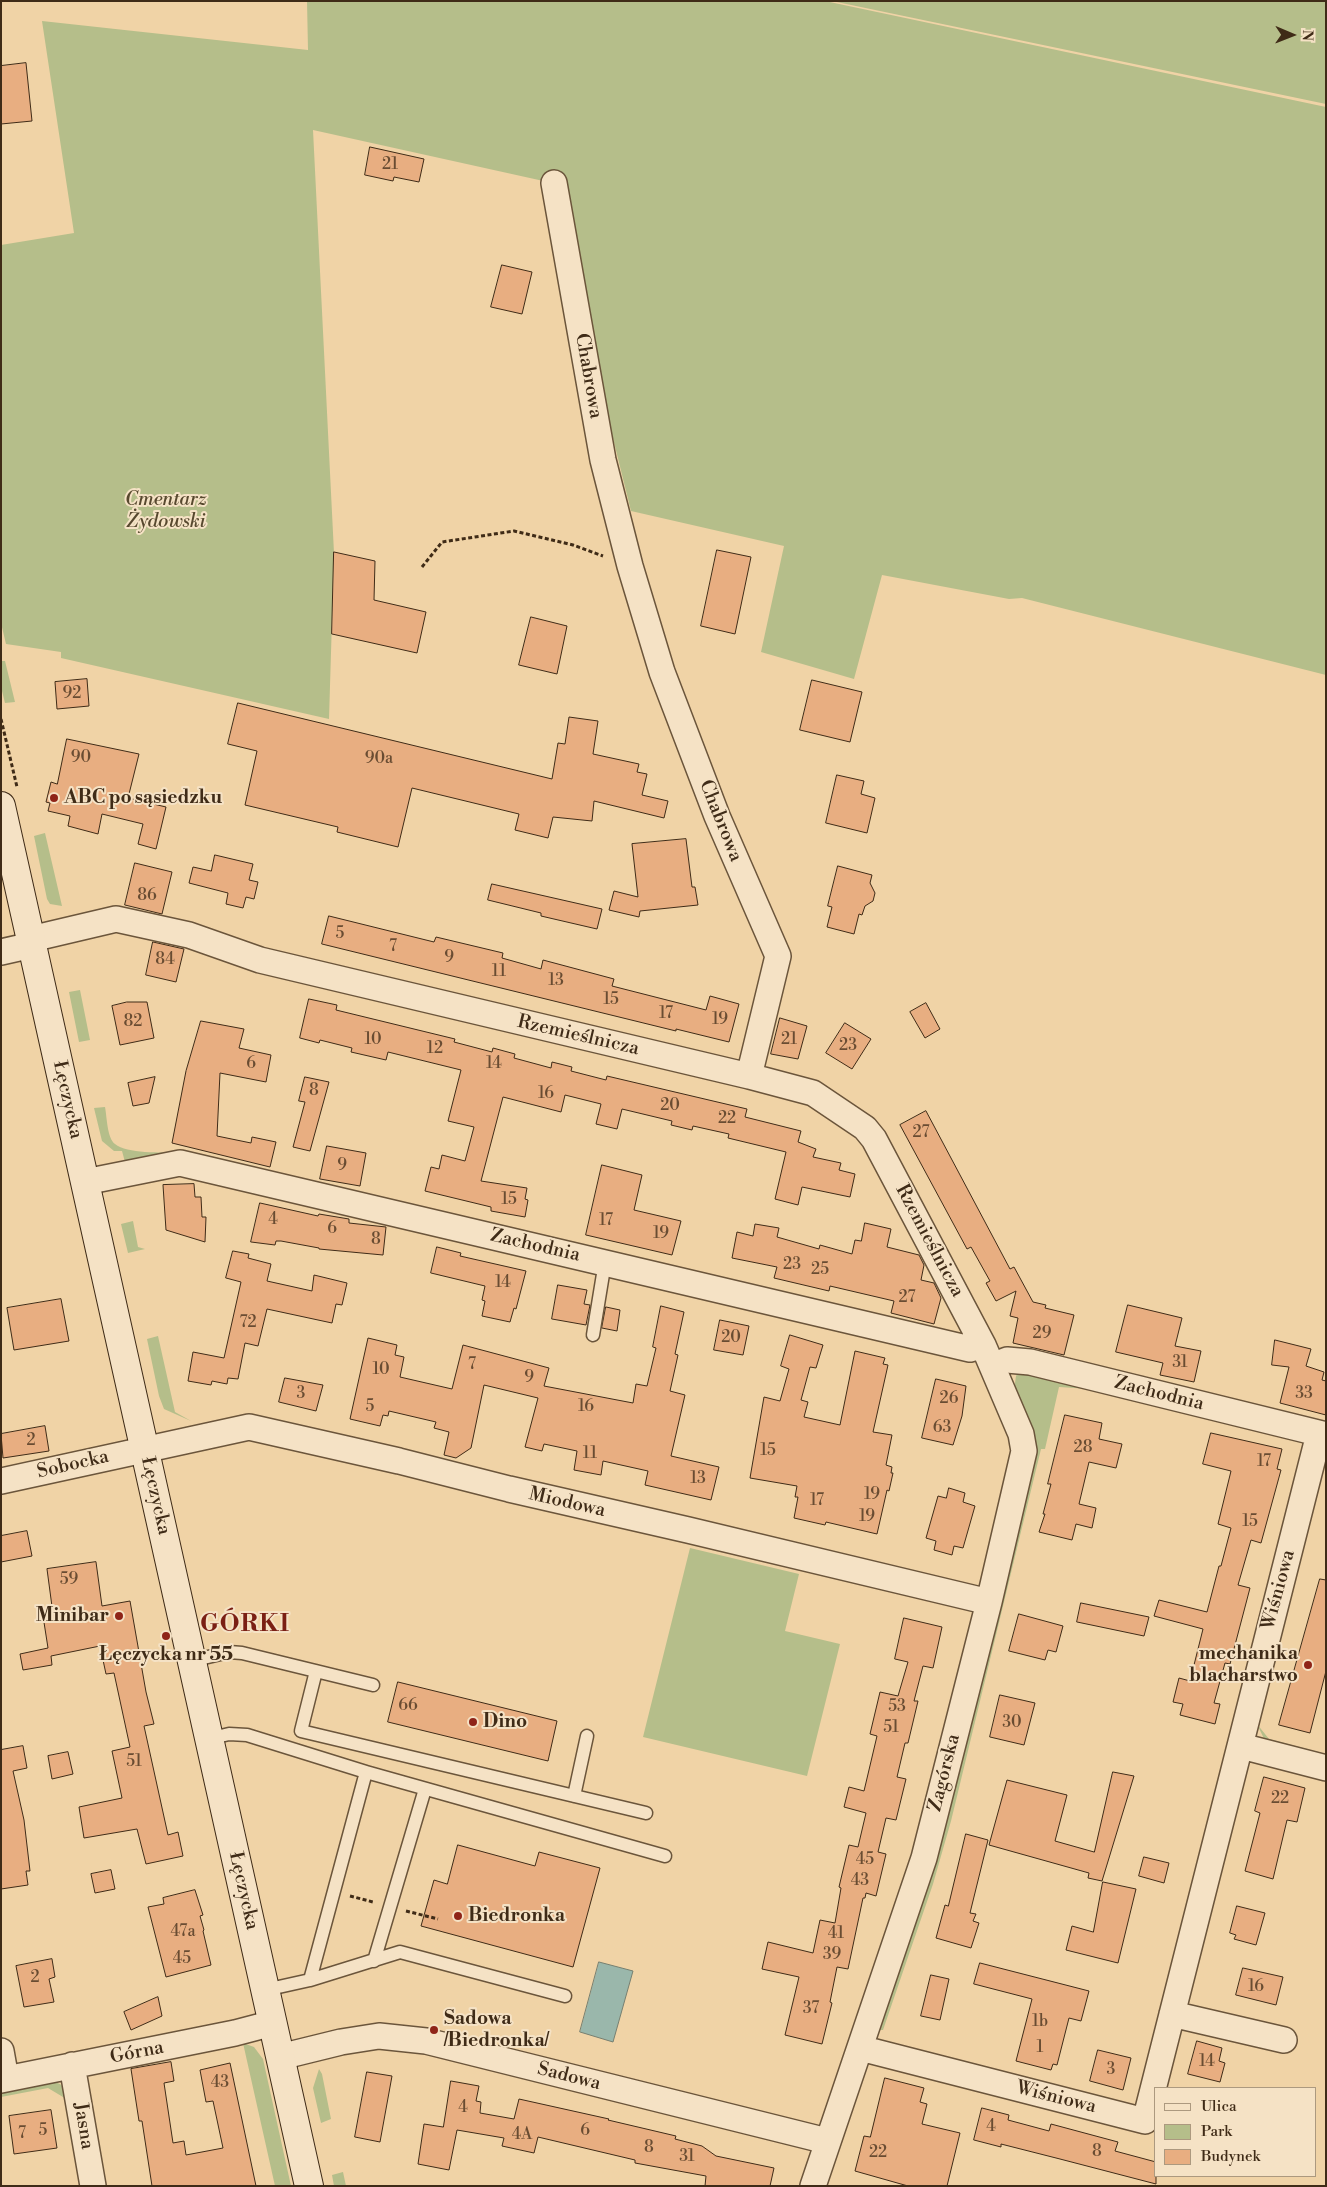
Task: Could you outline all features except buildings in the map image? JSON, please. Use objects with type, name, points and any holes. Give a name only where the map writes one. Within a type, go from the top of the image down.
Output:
[{"type":"main road","name":"Łęczycka","points":[[1,806],[309,2186]]},
{"type":"street","name":"Chabrowa","points":[[554,183],[603,460],[630,566],[662,672],[716,816],[778,956],[749,1076]]},
{"type":"street","name":"Rzemieślnicza","points":[[1,952],[116,919],[189,935],[269,962],[749,1076],[813,1093],[865,1128],[874,1139],[987,1355]]},
{"type":"street","name":"Zachodnia","points":[[85,1182],[180,1163],[605,1262],[970,1349],[1007,1360],[1030,1362],[1322,1434]]},
{"type":"street","name":"Zagórska","points":[[813,2186],[924,1858],[989,1602],[1024,1451],[1021,1434],[987,1355]]},
{"type":"street","name":"Miodowa","points":[[145,1449],[249,1427],[399,1460],[509,1489],[989,1602]]},
{"type":"street","name":"Wiśniowa","points":[[860,2048],[1145,2121],[1241,1746],[1262,1654],[1322,1434]]},
{"type":"street","name":"Sobocka","points":[[1,1482],[145,1449]]},
{"type":"street","points":[[1241,1746],[1326,1768]]},
{"type":"street","points":[[1172,2014],[1284,2040]]},
{"type":"street","name":"Górna","points":[[4,2079],[273,2024]]},
{"type":"street","name":"Sadowa","points":[[280,2057],[341,2042],[379,2036],[426,2041],[827,2141]]},
{"type":"street","points":[[1,2051],[4,2079]]},
{"type":"street","name":"Jasna","points":[[72,2066],[93,2186]]},
{"type":"lane","points":[[593,1336],[605,1262]]},
{"type":"lane","points":[[191,1661],[229,1652],[242,1653],[373,1684]]},
{"type":"lane","points":[[316,1671],[301,1731],[646,1813]]},
{"type":"lane","points":[[208,1738],[229,1734],[247,1735],[366,1772],[665,1856]]},
{"type":"lane","points":[[574,1796],[587,1736]]},
{"type":"lane","points":[[310,1980],[366,1772]]},
{"type":"lane","points":[[374,1961],[425,1789]]},
{"type":"lane","points":[[265,1990],[310,1980],[400,1952],[565,1996]]},
{"type":"path","points":[[422,567],[442,542],[514,531],[573,545],[630,566]]},
{"type":"green space","name":"Cmentarz Żydowski","points":[[307,1],[825,1],[1326,107],[1326,675],[1022,598],[1009,599],[882,575],[854,679],[761,652],[784,546],[631,511],[607,414],[566,186],[313,130],[334,553],[329,719],[61,658],[61,652],[6,644],[1,623],[1,245],[74,233],[42,21],[308,50]]},
{"type":"green space","points":[[832,1],[1326,1],[1326,104]]},
{"type":"green space","points":[[1,661],[5,661],[15,702],[5,703],[1,687]]},
{"type":"green space","points":[[45,833],[62,906],[50,904],[47,899],[34,836]]},
{"type":"green space","points":[[80,990],[90,1040],[79,1042],[69,992]]},
{"type":"green space","points":[[105,1107],[110,1137],[115,1144],[136,1151],[177,1153],[125,1162],[122,1151],[114,1151],[102,1141],[94,1108]]},
{"type":"green space","points":[[133,1221],[138,1247],[145,1249],[128,1253],[121,1224]]},
{"type":"green space","points":[[158,1336],[175,1412],[191,1421],[164,1409],[159,1396],[147,1339]]},
{"type":"green space","points":[[1019,1372],[1090,1389],[1059,1387],[1045,1449],[1041,1449],[951,1821],[933,1884],[883,2030],[875,2030],[1023,1501],[1014,1390],[1016,1376]]},
{"type":"green space","points":[[690,1548],[799,1574],[785,1631],[840,1644],[807,1776],[643,1737]]},
{"type":"green space","points":[[1257,1724],[1269,1739],[1326,1754],[1326,1760],[1267,1745]]},
{"type":"green space","points":[[243,2043],[254,2047],[263,2059],[291,2186],[275,2186]]},
{"type":"green space","points":[[319,2069],[322,2074],[331,2119],[321,2123],[313,2088]]},
{"type":"green space","points":[[47,2081],[56,2082],[62,2086],[66,2091],[68,2100],[48,2088],[1,2097],[1,2090]]},
{"type":"green space","points":[[343,2172],[346,2186],[334,2186],[332,2175]]},
{"type":"shaded area","points":[[599,1962],[633,1971],[613,2042],[580,2032]]},
{"type":"place","name":"ABC po sąsiedzku","points":[[54,798]]},
{"type":"place","name":"Minibar","points":[[119,1616]]},
{"type":"place","name":"Łęczycka nr 55","points":[[166,1636]]},
{"type":"place","name":"mechanika blacharstwo","points":[[1308,1665]]},
{"type":"place","name":"Dino","points":[[473,1722]]},
{"type":"place","name":"Biedronka","points":[[458,1916]]},
{"type":"place","name":"Sadowa /Biedronka/","points":[[434,2030]]},
{"type":"district","name":"GÓRKI","points":[[245,1625]]}]
